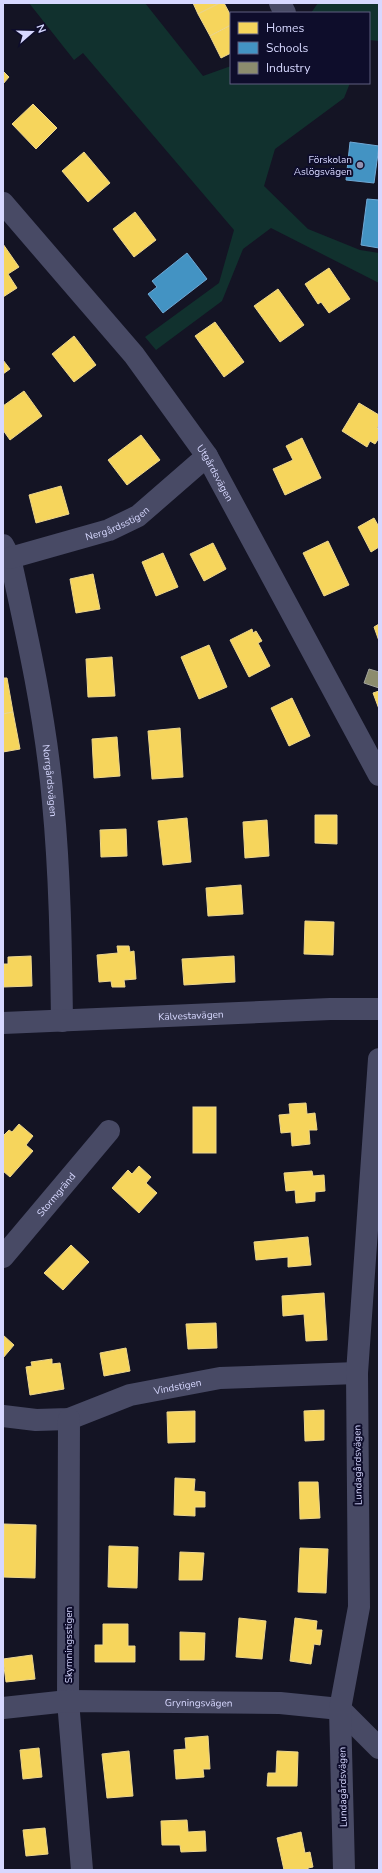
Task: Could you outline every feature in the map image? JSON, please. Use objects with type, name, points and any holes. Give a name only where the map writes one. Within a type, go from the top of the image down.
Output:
[{"type":"street","points":[[280,3],[284,12]]},
{"type":"street","name":"Utgårdsvägen","points":[[3,203],[134,355],[207,456],[379,775]]},
{"type":"street","name":"Nergårdsstigen","points":[[6,551],[109,530],[138,516],[207,456]]},
{"type":"street","name":"Norrgårdsvägen","points":[[6,551],[35,673],[53,802],[61,920],[62,1021]]},
{"type":"street","name":"Kälvestavägen","points":[[3,1022],[62,1021],[322,1009],[379,1009]]},
{"type":"street","name":"Lundagårdsvägen","points":[[344,1870],[340,1709],[359,1607],[357,1373],[376,1150],[379,1059]]},
{"type":"street","name":"Stormgränd","points":[[3,1257],[109,1131]]},
{"type":"street","name":"Vindstigen","points":[[3,1416],[36,1420],[69,1419],[130,1395],[220,1378],[357,1373]]},
{"type":"street","name":"Skymningsstigen","points":[[69,1419],[68,1701],[82,1870]]},
{"type":"street","name":"Gryningsvägen","points":[[3,1708],[68,1701],[280,1703],[340,1709]]},
{"type":"street","points":[[340,1709],[379,1748]]},
{"type":"green space","points":[[29,3],[145,3],[203,76],[230,66],[230,84],[350,84],[344,98],[275,149],[264,186],[308,229],[360,250],[379,253],[379,283],[271,228],[243,249],[222,301],[156,350],[145,337],[219,283],[234,230],[83,53],[74,60]]},
{"type":"green space","points":[[318,3],[379,3],[379,41],[370,40],[370,12],[312,12]]},
{"type":"building: Homes","points":[[193,3],[220,3],[198,14]]},
{"type":"building: Homes","points":[[220,3],[224,3],[230,14],[230,26],[210,36],[198,14]]},
{"type":"building: Homes","points":[[230,26],[230,54],[221,58],[210,36]]},
{"type":"building: Homes","points":[[3,71],[9,77],[3,84]]},
{"type":"building: Homes","points":[[33,104],[57,128],[36,149],[12,124]]},
{"type":"building: Homes","points":[[84,152],[110,183],[88,202],[62,171]]},
{"type":"building: Homes","points":[[135,212],[156,240],[134,257],[113,229]]},
{"type":"building: Homes","points":[[3,244],[19,267],[8,274],[17,288],[3,297]]},
{"type":"building: Homes","points":[[329,268],[350,299],[329,313],[321,302],[318,304],[305,284]]},
{"type":"building: Homes","points":[[278,289],[304,325],[280,342],[254,306]]},
{"type":"building: Homes","points":[[215,322],[244,362],[224,377],[195,336]]},
{"type":"building: Homes","points":[[74,336],[96,365],[74,382],[52,354]]},
{"type":"building: Homes","points":[[3,360],[10,369],[3,374]]},
{"type":"building: Homes","points":[[24,391],[42,416],[10,440],[3,430],[3,406]]},
{"type":"building: Homes","points":[[359,403],[379,415],[379,425],[377,428],[379,430],[379,438],[375,444],[370,441],[367,447],[342,431]]},
{"type":"building: Homes","points":[[141,435],[160,460],[127,485],[108,460]]},
{"type":"building: Homes","points":[[302,438],[321,478],[285,495],[273,469],[293,460],[286,446]]},
{"type":"building: Homes","points":[[61,486],[69,514],[36,523],[29,495]]},
{"type":"building: Homes","points":[[374,518],[379,527],[379,547],[371,552],[358,527]]},
{"type":"building: Homes","points":[[328,541],[349,585],[324,596],[303,553]]},
{"type":"building: Homes","points":[[213,543],[226,569],[204,581],[190,554]]},
{"type":"building: Homes","points":[[163,553],[178,587],[156,596],[142,562]]},
{"type":"building: Homes","points":[[93,574],[100,609],[76,613],[70,579]]},
{"type":"building: Homes","points":[[379,624],[379,641],[374,627]]},
{"type":"building: Homes","points":[[252,629],[253,633],[256,631],[262,641],[258,643],[270,666],[249,677],[230,640]]},
{"type":"building: Homes","points":[[209,645],[227,687],[199,699],[181,657]]},
{"type":"building: Homes","points":[[112,657],[115,696],[88,697],[86,659]]},
{"type":"building: Homes","points":[[3,678],[7,678],[13,712],[3,714]]},
{"type":"building: Homes","points":[[379,691],[379,709],[373,693]]},
{"type":"building: Homes","points":[[292,698],[310,736],[289,746],[271,708]]},
{"type":"building: Homes","points":[[13,712],[20,749],[3,752],[3,714]]},
{"type":"building: Homes","points":[[180,728],[183,777],[152,779],[148,731]]},
{"type":"building: Homes","points":[[117,737],[120,776],[94,778],[92,739]]},
{"type":"building: Homes","points":[[315,815],[337,815],[337,844],[315,843]]},
{"type":"building: Homes","points":[[187,818],[191,862],[163,865],[158,821]]},
{"type":"building: Homes","points":[[267,820],[269,856],[245,858],[243,822]]},
{"type":"building: Homes","points":[[126,829],[127,856],[101,857],[100,830]]},
{"type":"building: Homes","points":[[241,885],[243,914],[208,916],[206,888]]},
{"type":"building: Homes","points":[[305,921],[334,922],[333,955],[304,954]]},
{"type":"building: Homes","points":[[117,946],[129,946],[130,952],[134,951],[136,979],[124,980],[125,987],[112,987],[111,981],[99,982],[97,955],[118,953]]},
{"type":"building: Homes","points":[[31,956],[32,986],[3,987],[3,964],[8,964],[8,957]]},
{"type":"building: Homes","points":[[234,956],[235,982],[184,985],[182,959]]},
{"type":"building: Homes","points":[[306,1103],[307,1114],[315,1113],[317,1130],[309,1130],[310,1144],[292,1146],[291,1132],[281,1133],[279,1115],[290,1114],[289,1104]]},
{"type":"building: Homes","points":[[193,1107],[216,1107],[216,1153],[193,1153]]},
{"type":"building: Homes","points":[[19,1124],[33,1136],[26,1145],[33,1151],[10,1177],[3,1171],[3,1136],[9,1130],[12,1132]]},
{"type":"building: Homes","points":[[139,1166],[151,1177],[146,1183],[157,1193],[139,1213],[112,1188],[128,1170],[132,1174]]},
{"type":"building: Homes","points":[[312,1171],[313,1176],[324,1175],[325,1191],[315,1192],[315,1201],[296,1203],[295,1190],[286,1191],[284,1173]]},
{"type":"building: Homes","points":[[308,1237],[311,1265],[288,1267],[288,1257],[256,1260],[254,1242]]},
{"type":"building: Homes","points":[[71,1245],[89,1262],[63,1290],[44,1273]]},
{"type":"building: Homes","points":[[324,1293],[327,1340],[306,1341],[304,1314],[283,1316],[282,1296]]},
{"type":"building: Homes","points":[[216,1323],[217,1348],[188,1349],[186,1324]]},
{"type":"building: Homes","points":[[3,1335],[14,1345],[3,1358]]},
{"type":"building: Homes","points":[[126,1348],[130,1371],[104,1376],[100,1353]]},
{"type":"building: Homes","points":[[52,1359],[52,1364],[60,1363],[64,1389],[30,1395],[26,1367],[32,1366],[31,1362]]},
{"type":"building: Homes","points":[[324,1410],[324,1440],[305,1441],[304,1411]]},
{"type":"building: Homes","points":[[195,1411],[195,1442],[168,1443],[167,1412]]},
{"type":"building: Homes","points":[[175,1478],[195,1479],[194,1491],[205,1492],[205,1507],[195,1507],[195,1516],[174,1515]]},
{"type":"building: Homes","points":[[299,1482],[318,1482],[320,1518],[300,1519]]},
{"type":"building: Homes","points":[[4,1524],[36,1525],[35,1578],[3,1577]]},
{"type":"building: Homes","points":[[109,1546],[138,1547],[137,1588],[108,1587]]},
{"type":"building: Homes","points":[[300,1548],[328,1549],[326,1593],[298,1592]]},
{"type":"building: Homes","points":[[180,1552],[204,1553],[202,1580],[179,1580]]},
{"type":"building: Homes","points":[[239,1618],[266,1621],[262,1659],[236,1657]]},
{"type":"building: Homes","points":[[295,1618],[317,1621],[316,1630],[322,1630],[320,1645],[314,1644],[311,1664],[290,1661]]},
{"type":"building: Homes","points":[[103,1624],[128,1624],[128,1646],[135,1646],[135,1662],[95,1662],[95,1645],[103,1645]]},
{"type":"building: Homes","points":[[180,1632],[205,1633],[204,1660],[180,1660]]},
{"type":"building: Homes","points":[[32,1655],[35,1679],[6,1682],[3,1659]]},
{"type":"building: Homes","points":[[208,1736],[210,1769],[203,1769],[204,1777],[176,1779],[174,1750],[186,1749],[185,1738]]},
{"type":"building: Homes","points":[[39,1748],[42,1777],[23,1779],[20,1750]]},
{"type":"building: Homes","points":[[129,1751],[133,1796],[107,1798],[102,1754]]},
{"type":"building: Homes","points":[[277,1751],[298,1752],[297,1786],[267,1786],[268,1773],[276,1773]]},
{"type":"building: Homes","points":[[187,1820],[188,1832],[205,1831],[206,1851],[181,1852],[180,1845],[162,1845],[161,1821]]},
{"type":"building: Homes","points":[[45,1828],[48,1854],[26,1856],[23,1830]]},
{"type":"building: Homes","points":[[301,1832],[305,1853],[310,1852],[313,1867],[308,1868],[308,1870],[284,1870],[277,1838]]},
{"type":"building: Schools","points":[[350,142],[379,146],[374,183],[346,180]]},
{"type":"building: Schools","points":[[367,199],[379,200],[379,248],[361,245]]},
{"type":"building: Schools","points":[[187,253],[207,279],[163,313],[148,294],[157,287],[152,281]]},
{"type":"building: Industry","points":[[369,669],[379,672],[379,688],[364,683]]},
{"type":"place","name":"Förskolan Aslögsvägen","points":[[360,165]]}]
